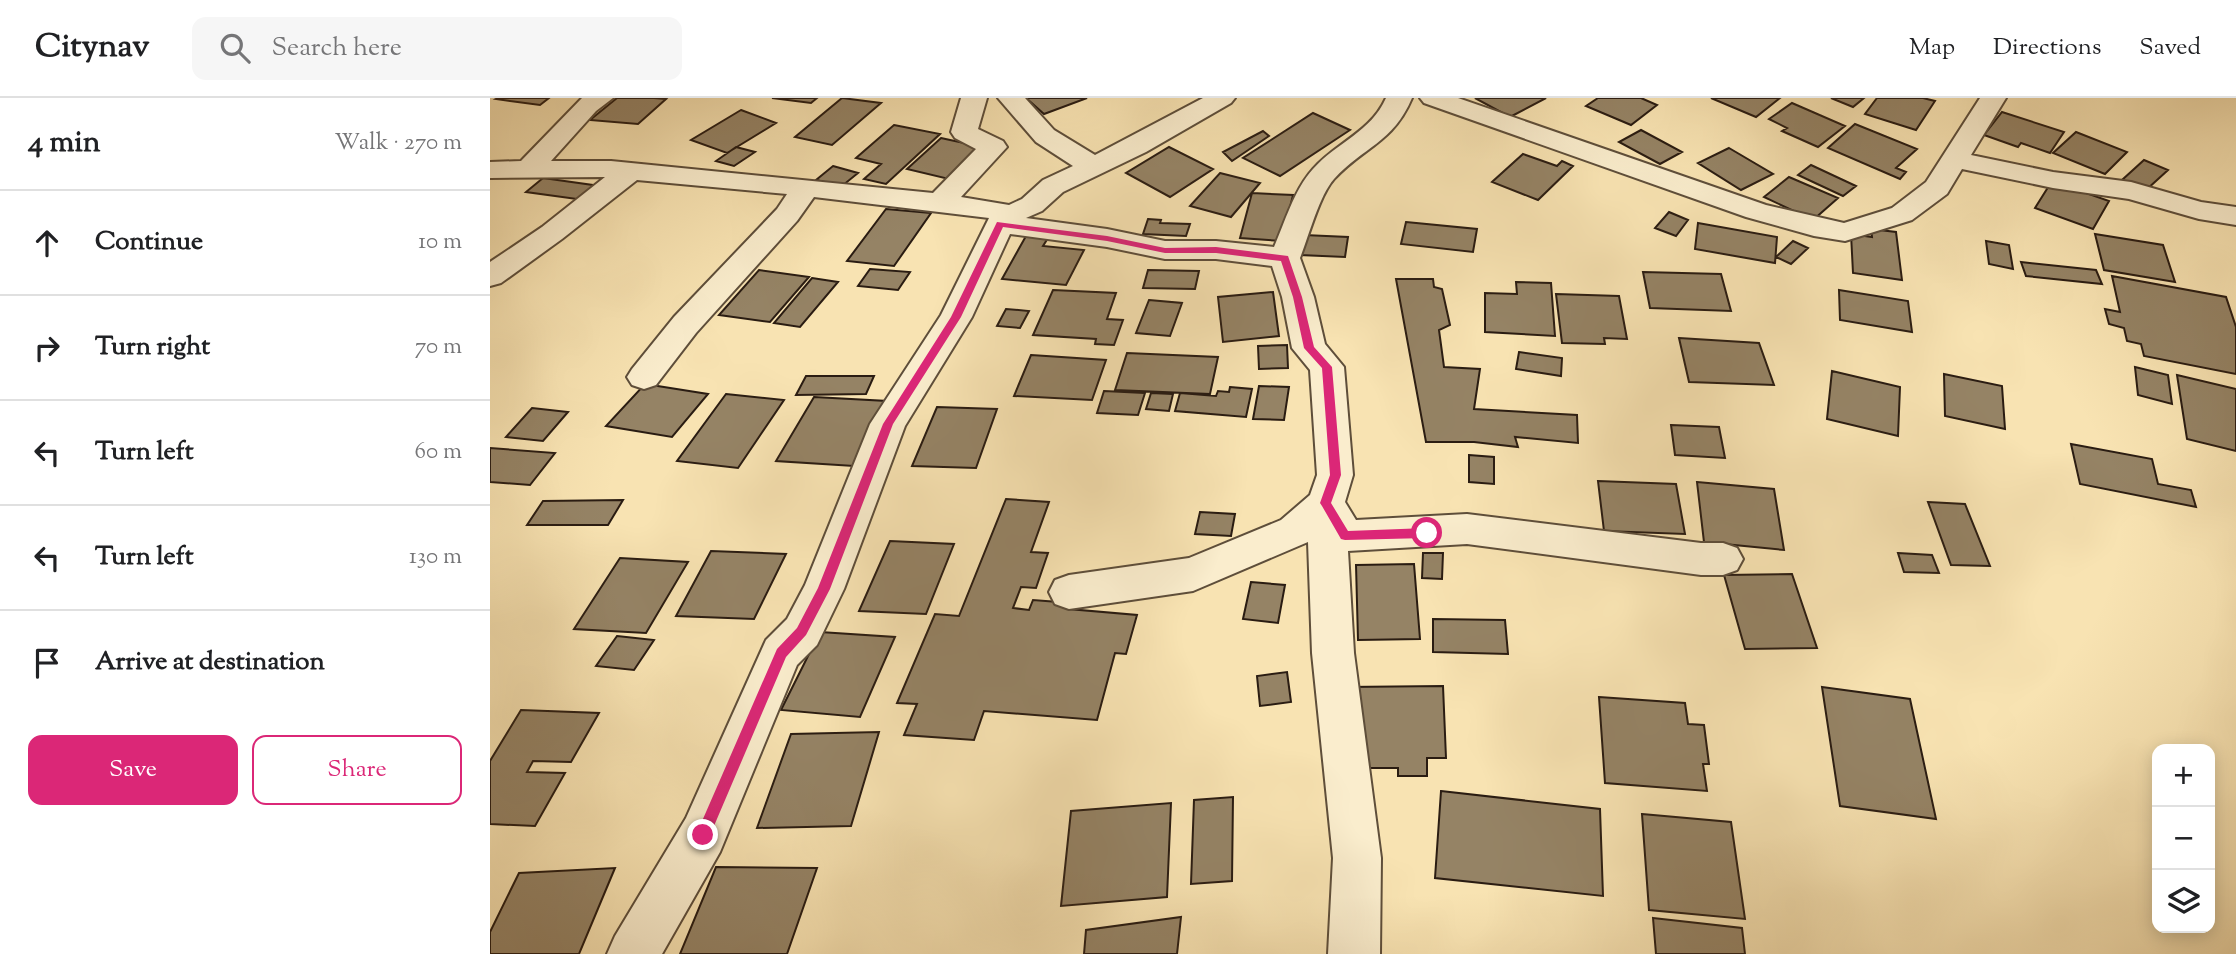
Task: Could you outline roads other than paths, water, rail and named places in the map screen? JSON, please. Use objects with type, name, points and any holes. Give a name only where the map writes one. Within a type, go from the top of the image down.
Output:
[{"type":"street","points":[[527,171],[587,107],[600,98]]},
{"type":"street","points":[[941,202],[993,147],[964,132],[974,98]]},
{"type":"street","points":[[1011,98],[1045,136],[1093,166]]},
{"type":"street","points":[[1354,954],[1357,858],[1333,653],[1326,503],[1335,475],[1327,367],[1309,348],[1298,297],[1285,258],[1321,175],[1377,134],[1395,111],[1399,98]]},
{"type":"street","points":[[1433,98],[1756,211],[1814,228],[1845,232],[1902,214],[1937,188],[1957,160],[1993,98]]},
{"type":"street","points":[[632,954],[703,835],[781,653],[802,632],[824,589],[888,424],[956,317],[1005,220],[1031,205],[1053,186],[1205,102]]},
{"type":"street","points":[[1957,160],[2053,180],[2131,191],[2199,211],[2236,216]]},
{"type":"street","points":[[490,170],[631,171],[941,202],[1000,211],[1005,220]]},
{"type":"street","points":[[490,276],[552,233],[631,171]]},
{"type":"street","points":[[644,377],[685,325],[787,215],[805,188]]},
{"type":"street","points":[[1005,220],[1165,250],[1216,250],[1285,258]]},
{"type":"street","points":[[1326,503],[1345,536],[1427,533],[1467,528],[1567,543],[1701,559],[1723,559]]},
{"type":"street","points":[[1069,592],[1193,574],[1294,531],[1326,503]]}]
